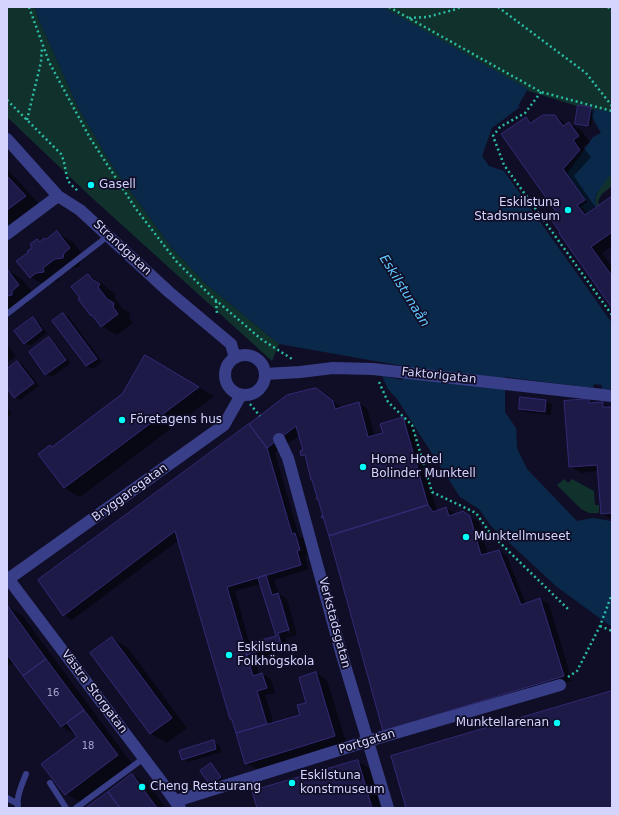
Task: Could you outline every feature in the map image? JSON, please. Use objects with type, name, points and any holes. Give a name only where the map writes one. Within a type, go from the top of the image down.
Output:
[{"type":"street","name":"Strandgatan","points":[[7,140],[58,196],[80,210],[169,292],[231,344],[235,358]]},
{"type":"street","points":[[7,234],[58,196]]},
{"type":"street","points":[[241,355],[254,357],[263,366],[265,374],[264,384],[260,389],[249,395],[241,395],[231,390],[225,379],[226,367],[235,358],[241,355]]},
{"type":"street","name":"Faktorigatan","points":[[265,374],[333,368],[373,369],[612,396]]},
{"type":"street","name":"Bryggaregatan","points":[[7,578],[224,425],[241,395]]},
{"type":"street","name":"Verkstadsgatan","points":[[279,439],[288,458],[341,652],[388,808]]},
{"type":"street","name":"Västra Storgatan","points":[[7,578],[178,805]]},
{"type":"street","name":"Portgatan","points":[[178,805],[368,741],[560,685]]},
{"type":"lane","points":[[7,314],[108,236]]},
{"type":"lane","points":[[76,808],[144,758]]},
{"type":"lane","points":[[7,798],[18,806],[21,789],[26,774]]},
{"type":"lane","points":[[50,783],[66,808]]},
{"type":"path","points":[[29,7],[49,62],[90,138],[136,209],[176,261],[216,301],[261,339],[291,357],[300,372]]},
{"type":"path","points":[[389,7],[541,92],[612,111]]},
{"type":"path","points":[[408,18],[427,17],[460,7]]},
{"type":"path","points":[[498,7],[586,73],[612,106]]},
{"type":"path","points":[[608,7],[612,11]]},
{"type":"path","points":[[27,120],[41,62],[42,42]]},
{"type":"path","points":[[541,92],[524,113],[500,127],[493,136],[504,165],[612,315]]},
{"type":"path","points":[[7,100],[61,154],[65,161],[68,179],[80,194]]},
{"type":"path","points":[[212,315],[218,320],[216,301]]},
{"type":"path","points":[[373,369],[388,402],[412,425],[432,492],[476,513],[490,533],[568,610]]},
{"type":"path","points":[[560,685],[563,680],[577,671],[600,626],[612,594]]},
{"type":"path","points":[[600,626],[612,631]]},
{"type":"green space","points":[[7,7],[35,7],[39,20],[78,107],[113,167],[172,248],[205,283],[279,344],[272,361],[90,196],[7,117]]},
{"type":"green space","points":[[374,7],[612,7],[612,114],[603,114],[528,91]]},
{"type":"green space","points":[[612,173],[612,186],[602,194],[598,201],[599,205],[596,206],[595,202],[597,193],[605,180]]},
{"type":"green space","points":[[564,479],[568,483],[572,479],[594,491],[595,505],[599,505],[599,513],[589,513],[581,509],[557,485]]},
{"type":"water","name":"Eskilstunaån","points":[[35,7],[383,7],[528,89],[518,106],[520,107],[492,128],[482,156],[489,166],[504,171],[612,323],[612,389],[602,389],[602,385],[594,384],[593,388],[505,377],[505,412],[516,428],[517,448],[527,469],[577,521],[593,518],[611,521],[612,627],[557,587],[491,526],[479,509],[460,497],[397,399],[388,389],[382,376],[403,380],[403,366],[279,344],[205,283],[172,248],[113,167],[78,107],[39,20]]},
{"type":"water","points":[[592,109],[604,110],[612,113],[612,173],[596,194],[596,206],[587,213],[581,207],[587,202],[567,174],[593,137],[601,133],[592,117]]},
{"type":"building","points":[[578,105],[591,107],[588,126],[575,124]]},
{"type":"building","name":"Eskilstuna Stadsmuseum","points":[[543,115],[555,115],[563,126],[569,122],[579,136],[573,140],[580,150],[563,169],[585,200],[577,205],[585,215],[612,196],[612,232],[591,247],[612,276],[612,308],[552,221],[559,216],[501,134],[526,117],[530,123]]},
{"type":"building","points":[[7,176],[26,196],[7,210]]},
{"type":"building","points":[[57,231],[70,248],[64,253],[63,258],[55,259],[43,268],[44,272],[36,273],[30,278],[16,261],[29,252],[27,251],[32,248],[30,244],[37,239],[40,242]]},
{"type":"building","points":[[7,269],[19,285],[12,291],[12,295],[7,296]]},
{"type":"building","points":[[88,274],[93,280],[100,284],[98,287],[107,299],[114,303],[113,307],[118,314],[101,327],[78,299],[80,298],[71,287]]},
{"type":"building","points":[[63,313],[97,359],[86,366],[52,321]]},
{"type":"building","points":[[33,317],[42,330],[24,344],[14,331]]},
{"type":"building","points":[[49,337],[66,360],[45,375],[29,352]]},
{"type":"building","name":"Företagens hus","points":[[145,355],[199,387],[64,488],[38,454],[50,445],[52,447],[122,394]]},
{"type":"building","points":[[17,361],[34,383],[14,398],[7,388],[7,369]]},
{"type":"building","name":"Home Hotel Bolinder Munktell","points":[[316,388],[333,401],[335,409],[359,402],[368,437],[383,433],[380,424],[403,417],[428,505],[329,536],[323,517],[322,518],[321,516],[323,516],[318,499],[316,499],[317,497],[305,455],[301,456],[300,451],[303,450],[296,426],[267,448],[249,424],[287,395]]},
{"type":"building","points":[[520,397],[546,400],[545,412],[519,409]]},
{"type":"building","points":[[589,399],[589,403],[603,402],[603,407],[612,407],[612,513],[601,514],[597,465],[569,467],[564,401]]},
{"type":"building","points":[[249,424],[267,448],[292,534],[295,533],[300,550],[297,551],[301,565],[227,587],[253,676],[262,673],[267,688],[257,691],[267,724],[236,733],[232,720],[230,719],[175,531],[63,616],[38,580]]},
{"type":"building","points":[[428,505],[433,512],[446,507],[449,516],[463,511],[470,516],[481,555],[499,550],[521,605],[540,598],[564,676],[383,731],[329,536]]},
{"type":"building","points":[[266,575],[272,595],[278,593],[289,630],[278,633],[281,644],[247,655],[244,645],[276,636],[258,578]]},
{"type":"building","points":[[7,605],[46,659],[23,676],[7,654]]},
{"type":"building","points":[[112,637],[172,718],[150,734],[90,653]]},
{"type":"building","points":[[46,659],[84,710],[61,727],[23,676]]},
{"type":"building","points":[[316,672],[335,736],[245,764],[236,733],[300,715],[297,705],[306,703],[299,678]]},
{"type":"building","name":"Munktellarenan","points":[[612,691],[612,808],[406,808],[391,756]]},
{"type":"building","points":[[84,710],[118,755],[65,795],[41,764],[77,737],[67,723]]},
{"type":"building","points":[[214,740],[216,749],[182,760],[179,751]]},
{"type":"building","points":[[358,760],[372,808],[257,808],[252,791]]},
{"type":"building","points":[[211,763],[221,777],[210,785],[200,771]]},
{"type":"building","points":[[132,774],[157,808],[120,808],[108,792]]},
{"type":"building","points":[[108,792],[120,808],[86,808]]},
{"type":"place","name":"Gasell","points":[[91,185]]},
{"type":"place","name":"Eskilstuna Stadsmuseum","points":[[568,210]]},
{"type":"place","name":"Företagens hus","points":[[122,420]]},
{"type":"place","name":"Home Hotel Bolinder Munktell","points":[[363,467]]},
{"type":"place","name":"Munktellmuseet","points":[[466,537]]},
{"type":"place","name":"Eskilstuna Folkhögskola","points":[[229,655]]},
{"type":"place","name":"Munktellarenan","points":[[557,723]]},
{"type":"place","name":"Eskilstuna konstmuseum","points":[[292,783]]},
{"type":"place","name":"Cheng Restaurang","points":[[142,787]]}]
